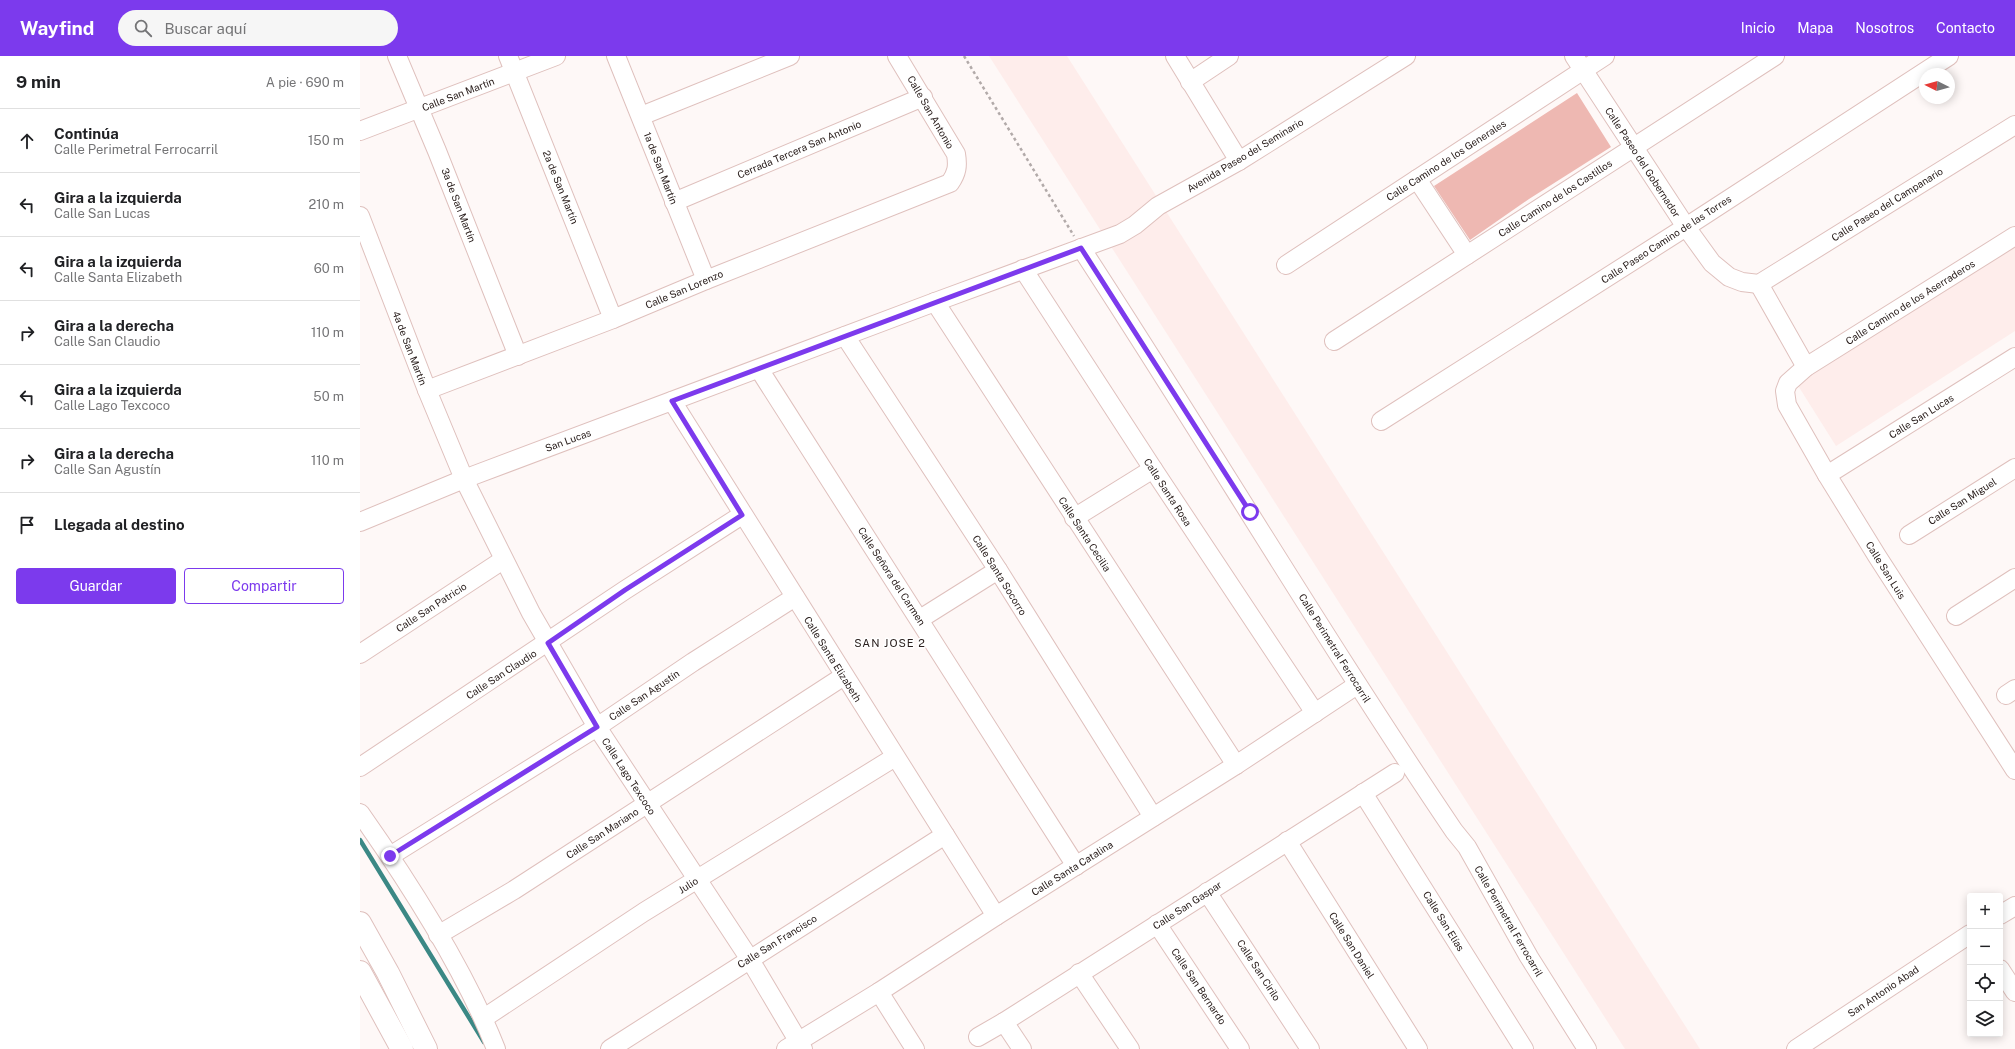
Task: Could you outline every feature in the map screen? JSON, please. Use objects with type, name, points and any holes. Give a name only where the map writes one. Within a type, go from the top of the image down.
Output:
[{"type":"main road","points":[[360,923],[426,1049]]},
{"type":"main road","points":[[360,972],[402,1049]]},
{"type":"main road","points":[[378,1005],[399,995]]},
{"type":"street","name":"3a de San Martín","points":[[397,56],[518,356]]},
{"type":"street","name":"Calle San Martín","points":[[360,131],[419,109],[511,64],[556,56]]},
{"type":"street","name":"1a de San Martín","points":[[616,56],[706,280]]},
{"type":"street","points":[[641,116],[790,56]]},
{"type":"street","name":"Calle San Antonio","points":[[897,56],[956,154],[958,165],[957,172],[950,184],[942,188]]},
{"type":"street","points":[[1175,56],[1239,161]]},
{"type":"street","points":[[1190,82],[1229,56]]},
{"type":"street","name":"Avenida Paseo del Seminario","points":[[1081,248],[1120,234],[1135,225],[1158,206],[1239,161],[1406,56]]},
{"type":"street","name":"Calle Camino de los Generales","points":[[1286,265],[1417,179],[1578,63],[1605,56]]},
{"type":"street","name":"Calle Camino de los Castillos","points":[[1334,341],[1775,56]]},
{"type":"street","name":"Calle Paseo Camino de las Torres","points":[[1381,421],[1686,227],[1949,56]]},
{"type":"street","name":"Calle Paseo del Gobernador","points":[[1578,63],[1686,227],[1720,271],[1742,282],[1759,284]]},
{"type":"street","name":"2a de San Martín","points":[[511,64],[613,319]]},
{"type":"street","name":"Cerrada Tercera San Antonio","points":[[674,202],[923,97]]},
{"type":"street","name":"Calle Paseo del Campanario","points":[[1759,284],[2015,125]]},
{"type":"street","points":[[1417,179],[1467,255]]},
{"type":"street","name":"Calle San Lorenzo","points":[[427,390],[613,319],[706,280],[942,188]]},
{"type":"street","name":"4a de San Martín","points":[[361,221],[427,390],[464,479]]},
{"type":"street","name":"Calle Camino de los Aserraderos","points":[[1806,368],[2015,236]]},
{"type":"street","points":[[672,401],[1081,248]]},
{"type":"street","name":"Calle Perimetral Ferrocarril","points":[[1081,248],[1190,416],[1358,684],[1444,816],[1470,853],[1529,958],[1587,1049]]},
{"type":"street","name":"Calle Santa Rosa","points":[[1023,269],[1153,469],[1315,713]]},
{"type":"street","points":[[1759,284],[1806,368]]},
{"type":"street","name":"Calle Santa Cecilia","points":[[935,302],[1236,765]]},
{"type":"street","name":"Calle Santa Socorro","points":[[845,336],[998,570],[1153,817]]},
{"type":"street","name":"Calle San Lucas","points":[[1827,475],[2015,357]]},
{"type":"street","name":"Calle San Luis","points":[[1806,368],[1788,384],[1785,398],[1827,475],[1922,627],[2015,770]]},
{"type":"street","name":"Calle Señora del Carmen","points":[[759,369],[920,619],[1076,866]]},
{"type":"street","name":"San Lucas","points":[[360,522],[464,479],[672,401]]},
{"type":"street","name":"Calle Santa Elizabeth","points":[[672,401],[742,515],[996,916]]},
{"type":"street","name":"Calle San Miguel","points":[[1909,535],[2015,468]]},
{"type":"street","points":[[1074,518],[1153,469]]},
{"type":"street","name":"Calle Lago Texcoco","points":[[464,479],[503,560],[548,643],[597,727],[749,958],[796,1047]]},
{"type":"street","name":"Calle San Claudio","points":[[360,767],[548,643],[625,590],[742,515]]},
{"type":"street","name":"Calle San Patricio","points":[[360,654],[503,560]]},
{"type":"street","points":[[920,619],[998,570]]},
{"type":"street","points":[[1956,616],[2015,578]]},
{"type":"street","name":"Calle San Agustín","points":[[390,856],[597,727],[693,662],[795,597]]},
{"type":"street","name":"Calle San Mariano","points":[[438,935],[514,890],[844,676]]},
{"type":"street","name":"Calle Santa Catalina","points":[[796,1047],[996,916],[1236,765],[1358,684]]},
{"type":"street","name":"Julio","points":[[484,1018],[696,879],[895,757]]},
{"type":"street","name":"Calle San Gaspar","points":[[978,1037],[1004,1022],[1395,773]]},
{"type":"street","name":"Calle San Elías","points":[[1363,793],[1524,1049]]},
{"type":"street","points":[[360,814],[390,856],[438,935],[484,1018],[496,1049]]},
{"type":"street","name":"Calle San Francisco","points":[[610,1049],[749,958],[945,835]]},
{"type":"street","name":"Calle San Daniel","points":[[1287,841],[1418,1049]]},
{"type":"street","name":"Calle San Cirilo","points":[[1207,892],[1310,1049]]},
{"type":"street","points":[[2003,913],[2015,906]]},
{"type":"street","name":"Calle San Bernardo","points":[[1157,924],[1240,1049]]},
{"type":"street","name":"San Antonio Abad","points":[[1796,1049],[1967,936]]},
{"type":"street","points":[[1079,973],[1130,1049]]},
{"type":"street","points":[[2003,974],[2015,992]]},
{"type":"street","points":[[880,992],[915,1049]]},
{"type":"street","points":[[1004,1022],[1022,1049]]},
{"type":"path","points":[[964,56],[1081,248]]},
{"type":"shaded area","points":[[989,56],[1067,56],[1700,1049],[1625,1049]]},
{"type":"shaded area","points":[[1577,93],[1611,147],[1529,199],[1470,240],[1434,186]]},
{"type":"shaded area","points":[[2015,244],[2015,331],[1836,446],[1797,384]]},
{"type":"waterway","points":[[360,840],[484,1042]]},
{"type":"district","name":"SAN JOSE 2","points":[[890,643]]},
{"type":"route","points":[[390,856],[597,727],[548,643],[676,556],[742,515],[672,401],[1081,248],[1250,512]]}]
